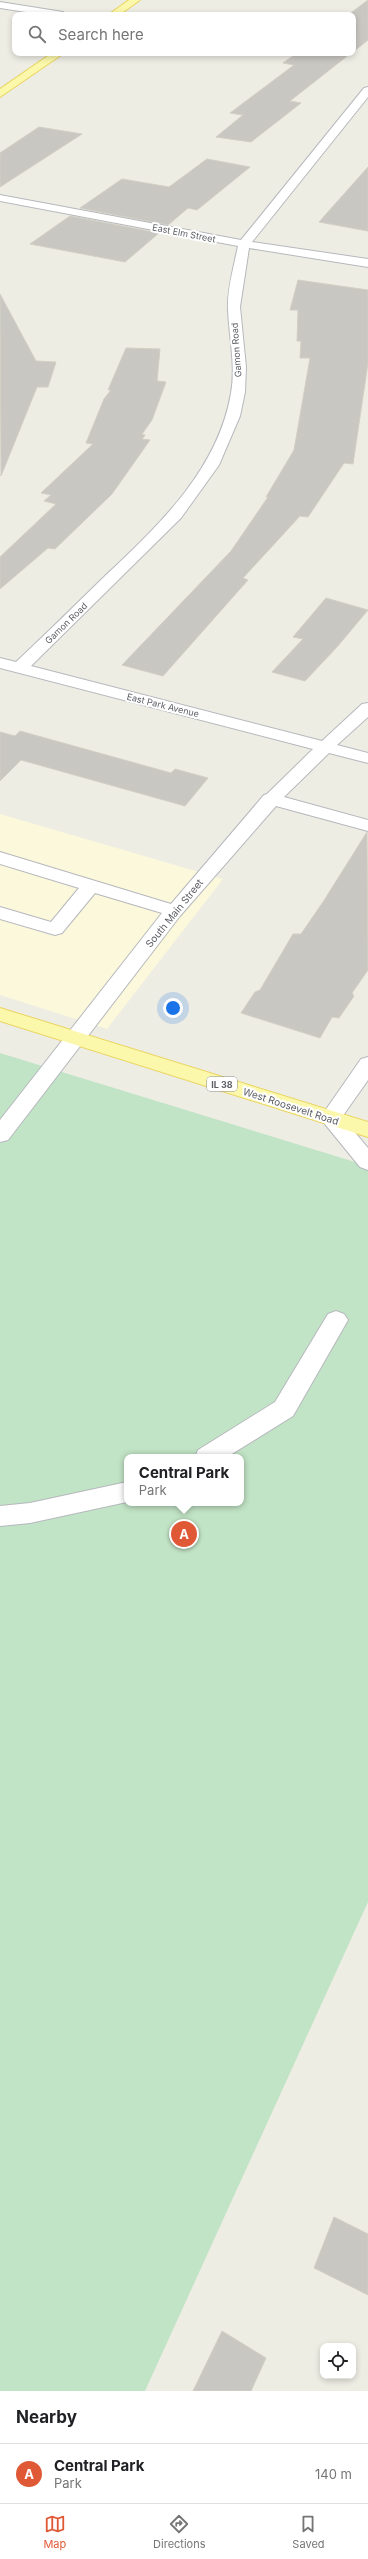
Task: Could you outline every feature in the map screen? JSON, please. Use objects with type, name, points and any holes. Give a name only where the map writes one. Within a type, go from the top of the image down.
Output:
[{"type":"main road","points":[[117,12],[135,0]]},
{"type":"main road","points":[[0,94],[54,56]]},
{"type":"main road","name":"IL 38","points":[[0,1014],[77,1038]]},
{"type":"main road","name":"West Roosevelt Road","points":[[77,1038],[368,1130]]},
{"type":"street","points":[[0,5],[44,12]]},
{"type":"street","name":"Gamon Road","points":[[19,668],[176,515],[212,466],[233,416],[238,392],[239,367],[234,307],[244,244],[368,90]]},
{"type":"street","name":"East Elm Street","points":[[0,198],[244,244],[368,263]]},
{"type":"street","name":"East Park Avenue","points":[[0,663],[368,758]]},
{"type":"street","name":"South Main Street","points":[[0,1135],[175,911],[270,799],[368,708]]},
{"type":"street","points":[[270,799],[368,826]]},
{"type":"street","points":[[0,858],[175,911]]},
{"type":"street","points":[[0,912],[55,929],[91,885]]},
{"type":"street","points":[[368,1064],[331,1118],[368,1162]]},
{"type":"street","points":[[212,1454],[284,1409],[336,1320]]},
{"type":"street","points":[[0,1516],[30,1514],[124,1493]]},
{"type":"shaded area","points":[[0,814],[223,879],[107,1029],[0,995]]},
{"type":"green space","points":[[0,1053],[368,1166],[368,1902],[145,2391],[0,2391]]},
{"type":"building","points":[[368,0],[368,40],[356,50],[356,12],[352,12]]},
{"type":"building","points":[[293,56],[347,56],[290,101],[301,103],[251,142],[216,137],[243,115],[230,113],[294,65],[283,63]]},
{"type":"building","points":[[39,127],[82,134],[0,187],[0,153]]},
{"type":"building","points":[[207,159],[250,167],[197,210],[188,208],[168,225],[80,208],[122,179],[169,187]]},
{"type":"building","points":[[368,167],[368,231],[319,222]]},
{"type":"building","points":[[70,216],[159,233],[125,262],[30,244]]},
{"type":"building","points":[[298,280],[368,290],[368,363],[353,464],[344,463],[308,517],[300,516],[243,578],[248,580],[163,676],[122,665],[231,551],[268,497],[266,497],[294,450],[310,358],[300,358],[301,341],[297,341],[298,310],[290,310]]},
{"type":"building","points":[[0,294],[36,361],[56,362],[48,387],[37,387],[1,476]]},
{"type":"building","points":[[126,348],[160,349],[157,381],[166,382],[152,420],[142,434],[145,435],[142,439],[150,440],[112,494],[55,549],[48,548],[0,589],[0,557],[56,504],[44,501],[51,495],[41,493],[93,444],[86,443],[104,399],[111,390],[108,390]]},
{"type":"building","points":[[326,598],[368,610],[337,647],[305,681],[272,672],[303,639],[293,637]]},
{"type":"building","points":[[20,731],[171,773],[175,769],[208,778],[185,806],[21,760],[0,781],[0,732],[15,736]]},
{"type":"building","points":[[367,832],[368,970],[352,993],[354,996],[339,1018],[332,1017],[320,1038],[241,1013],[255,992],[260,990],[293,934],[301,934]]},
{"type":"building","points":[[334,2217],[368,2234],[368,2295],[314,2268]]},
{"type":"building","points":[[222,2331],[266,2358],[251,2391],[193,2391]]},
{"type":"place","name":"Central Park","points":[[184,1534]]}]
